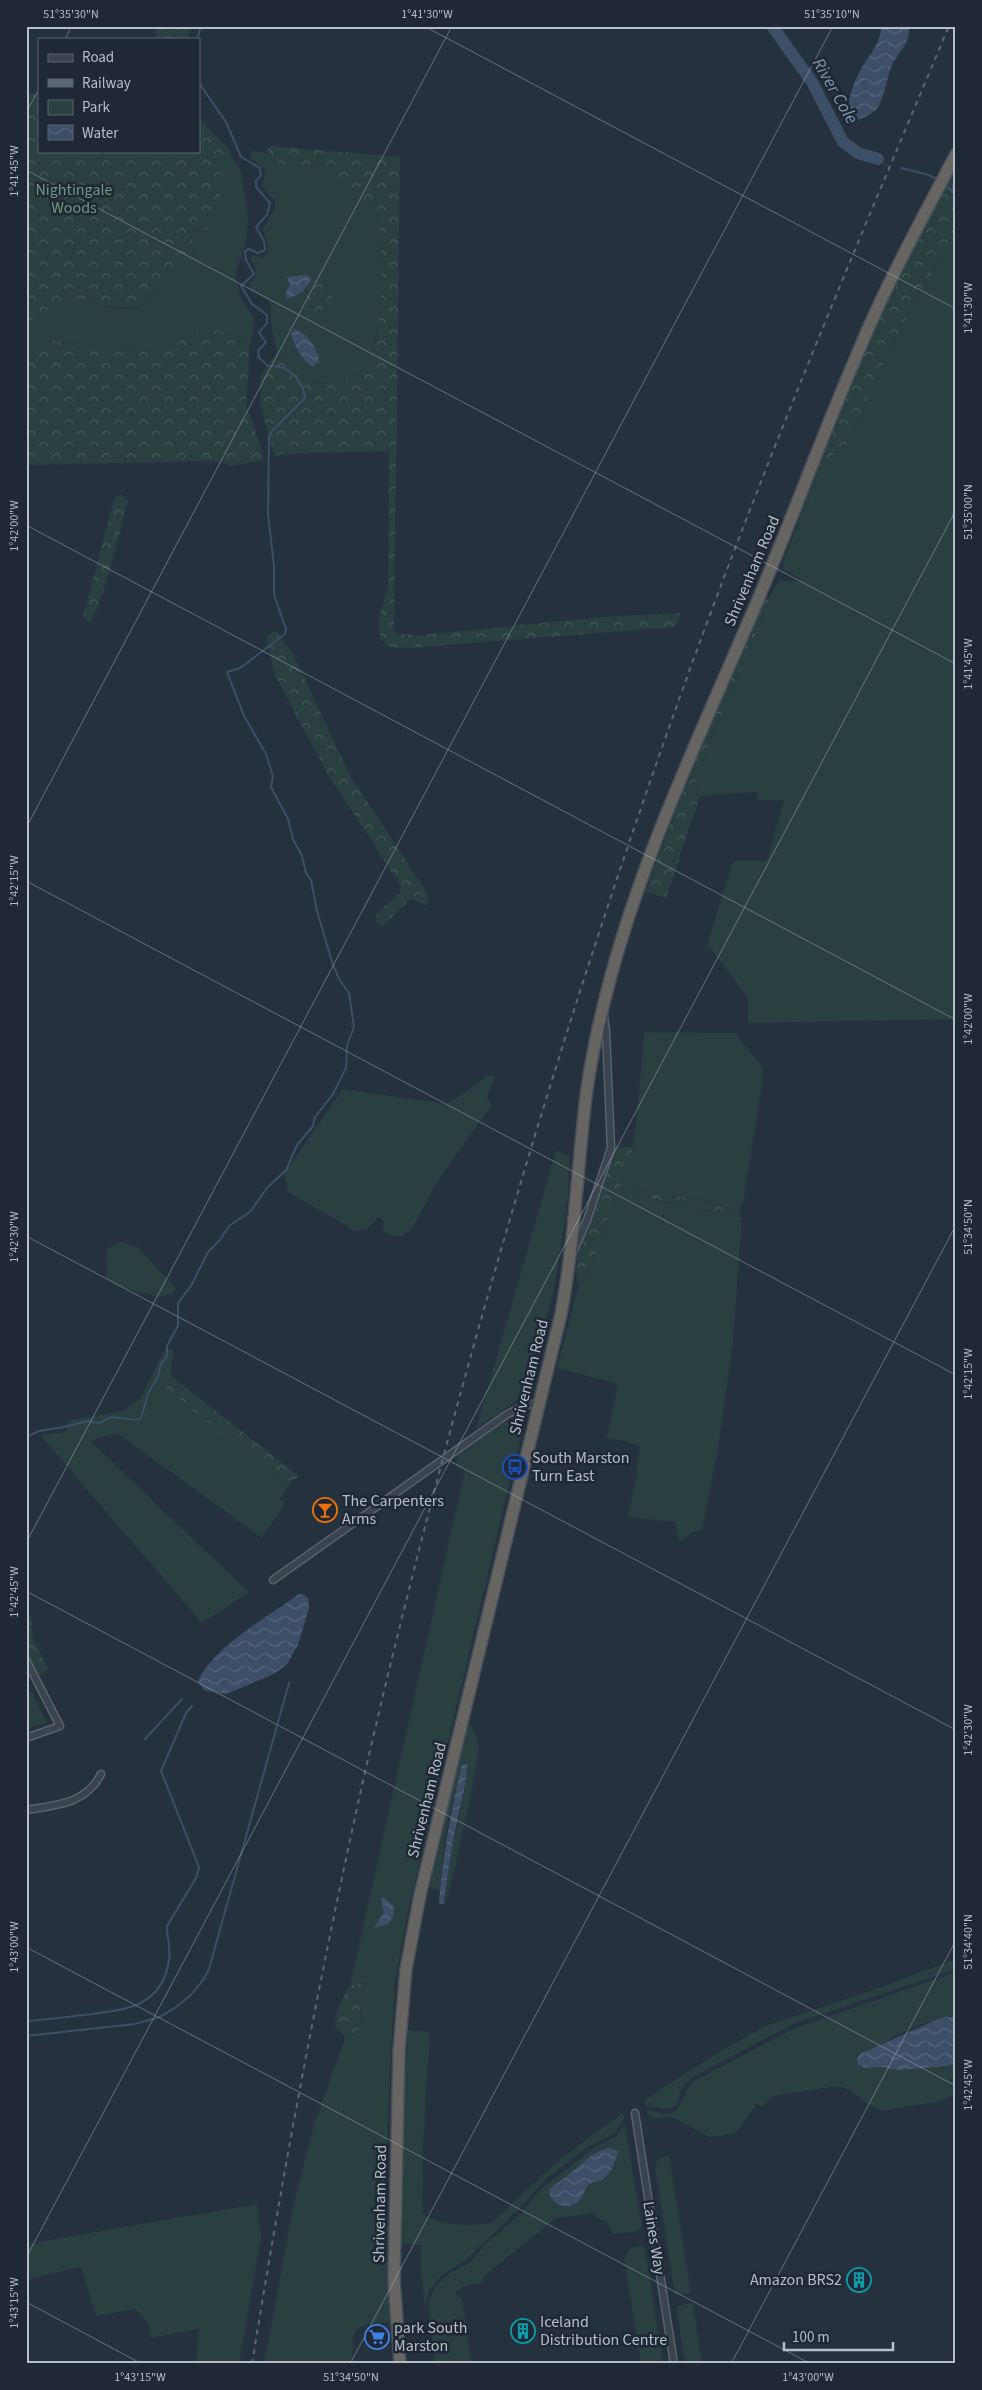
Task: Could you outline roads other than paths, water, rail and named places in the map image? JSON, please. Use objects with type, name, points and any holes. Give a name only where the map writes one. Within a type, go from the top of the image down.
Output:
[{"type":"highway","name":"Shrivenham Road","points":[[400,2364],[394,2238],[399,2051],[406,1969],[420,1895],[561,1314],[571,1254],[585,1102],[593,1050],[602,1011],[624,933],[660,831],[690,757],[877,310],[956,154]]},
{"type":"street","name":"Shrivenham Road","points":[[571,1254],[588,1220],[611,1142],[606,1031],[602,1011]]},
{"type":"street","points":[[273,1580],[506,1416],[525,1405],[538,1403]]},
{"type":"street","points":[[26,1660],[60,1726],[26,1738]]},
{"type":"street","points":[[26,1810],[62,1803],[83,1796],[94,1786],[101,1774]]},
{"type":"street","name":"Laines Way","points":[[635,2113],[674,2364]]},
{"type":"water","points":[[882,26],[908,26],[907,41],[892,65],[879,106],[869,115],[855,120],[854,117],[857,116],[847,109],[851,92],[858,75],[875,47]]},
{"type":"water","points":[[305,275],[311,277],[305,288],[295,296],[287,299],[286,292],[290,285],[287,277]]},
{"type":"water","points":[[295,329],[308,338],[317,351],[319,361],[313,367],[299,353],[291,334]]},
{"type":"water","points":[[299,1594],[308,1598],[309,1608],[298,1645],[287,1664],[274,1674],[225,1694],[204,1690],[198,1681],[205,1668],[216,1656],[243,1633]]},
{"type":"water","points":[[467,1764],[444,1904],[439,1904],[442,1869],[451,1817],[462,1765]]},
{"type":"water","points":[[383,1897],[393,1905],[394,1915],[388,1924],[374,1928],[384,1912],[381,1900]]},
{"type":"water","points":[[945,2017],[956,2017],[956,2064],[897,2070],[882,2067],[864,2068],[858,2064],[857,2059],[860,2054]]},
{"type":"water","points":[[610,2148],[618,2151],[611,2170],[603,2179],[589,2185],[578,2202],[573,2205],[564,2206],[555,2203],[549,2190],[552,2186],[597,2152]]},
{"type":"waterway","points":[[197,38],[201,26]]},
{"type":"waterway","name":"River Cole","points":[[772,26],[812,82],[843,142],[858,153],[878,159]]},
{"type":"waterway","points":[[26,1437],[39,1431],[88,1421],[99,1423],[111,1417],[138,1420],[141,1418],[148,1394],[159,1374],[160,1366],[167,1356],[167,1346],[178,1326],[178,1303],[191,1286],[208,1252],[220,1240],[229,1226],[250,1212],[267,1188],[286,1170],[297,1145],[313,1126],[315,1117],[333,1094],[346,1068],[347,1045],[354,1027],[349,993],[339,979],[333,965],[317,911],[311,880],[306,873],[302,856],[293,839],[288,819],[271,787],[273,776],[266,754],[244,716],[227,672],[240,668],[285,634],[286,629],[274,595],[274,566],[268,514],[269,437],[272,431],[305,398],[301,384],[292,374],[281,367],[268,366],[259,358],[258,351],[266,342],[259,333],[267,323],[267,315],[252,304],[241,286],[254,274],[246,260],[245,252],[248,249],[258,253],[265,250],[264,241],[256,227],[267,215],[270,203],[256,187],[256,181],[261,175],[260,168],[241,157],[226,122],[200,84]]},
{"type":"waterway","name":"River Cole","points":[[901,168],[937,179]]},
{"type":"waterway","points":[[952,190],[956,183]]},
{"type":"waterway","name":"River Cole","points":[[945,185],[956,195]]},
{"type":"waterway","points":[[26,2036],[135,2024],[160,2017],[191,1995],[203,1980],[209,1969],[289,1683]]},
{"type":"waterway","points":[[145,1739],[182,1699]]},
{"type":"waterway","points":[[26,2021],[126,2008],[149,1998],[158,1989],[165,1976],[169,1960],[167,1926],[196,1878],[199,1867],[161,1771],[186,1713],[192,1706]]},
{"type":"railway","points":[[252,2364],[304,2067],[333,1919],[365,1772],[430,1507],[503,1243],[542,1112],[626,851],[703,634],[805,372],[949,26]]},
{"type":"place","name":"South Marston Turn East","points":[[515,1467]]},
{"type":"place","name":"The Carpenters Arms","points":[[325,1510]]},
{"type":"place","name":"Amazon BRS2","points":[[859,2280]]},
{"type":"place","name":"Iceland Distribution Centre","points":[[523,2331]]},
{"type":"place","name":"park South Marston","points":[[377,2337]]},
{"type":"park label","name":"Nightingale Woods","points":[[74,199]]}]
